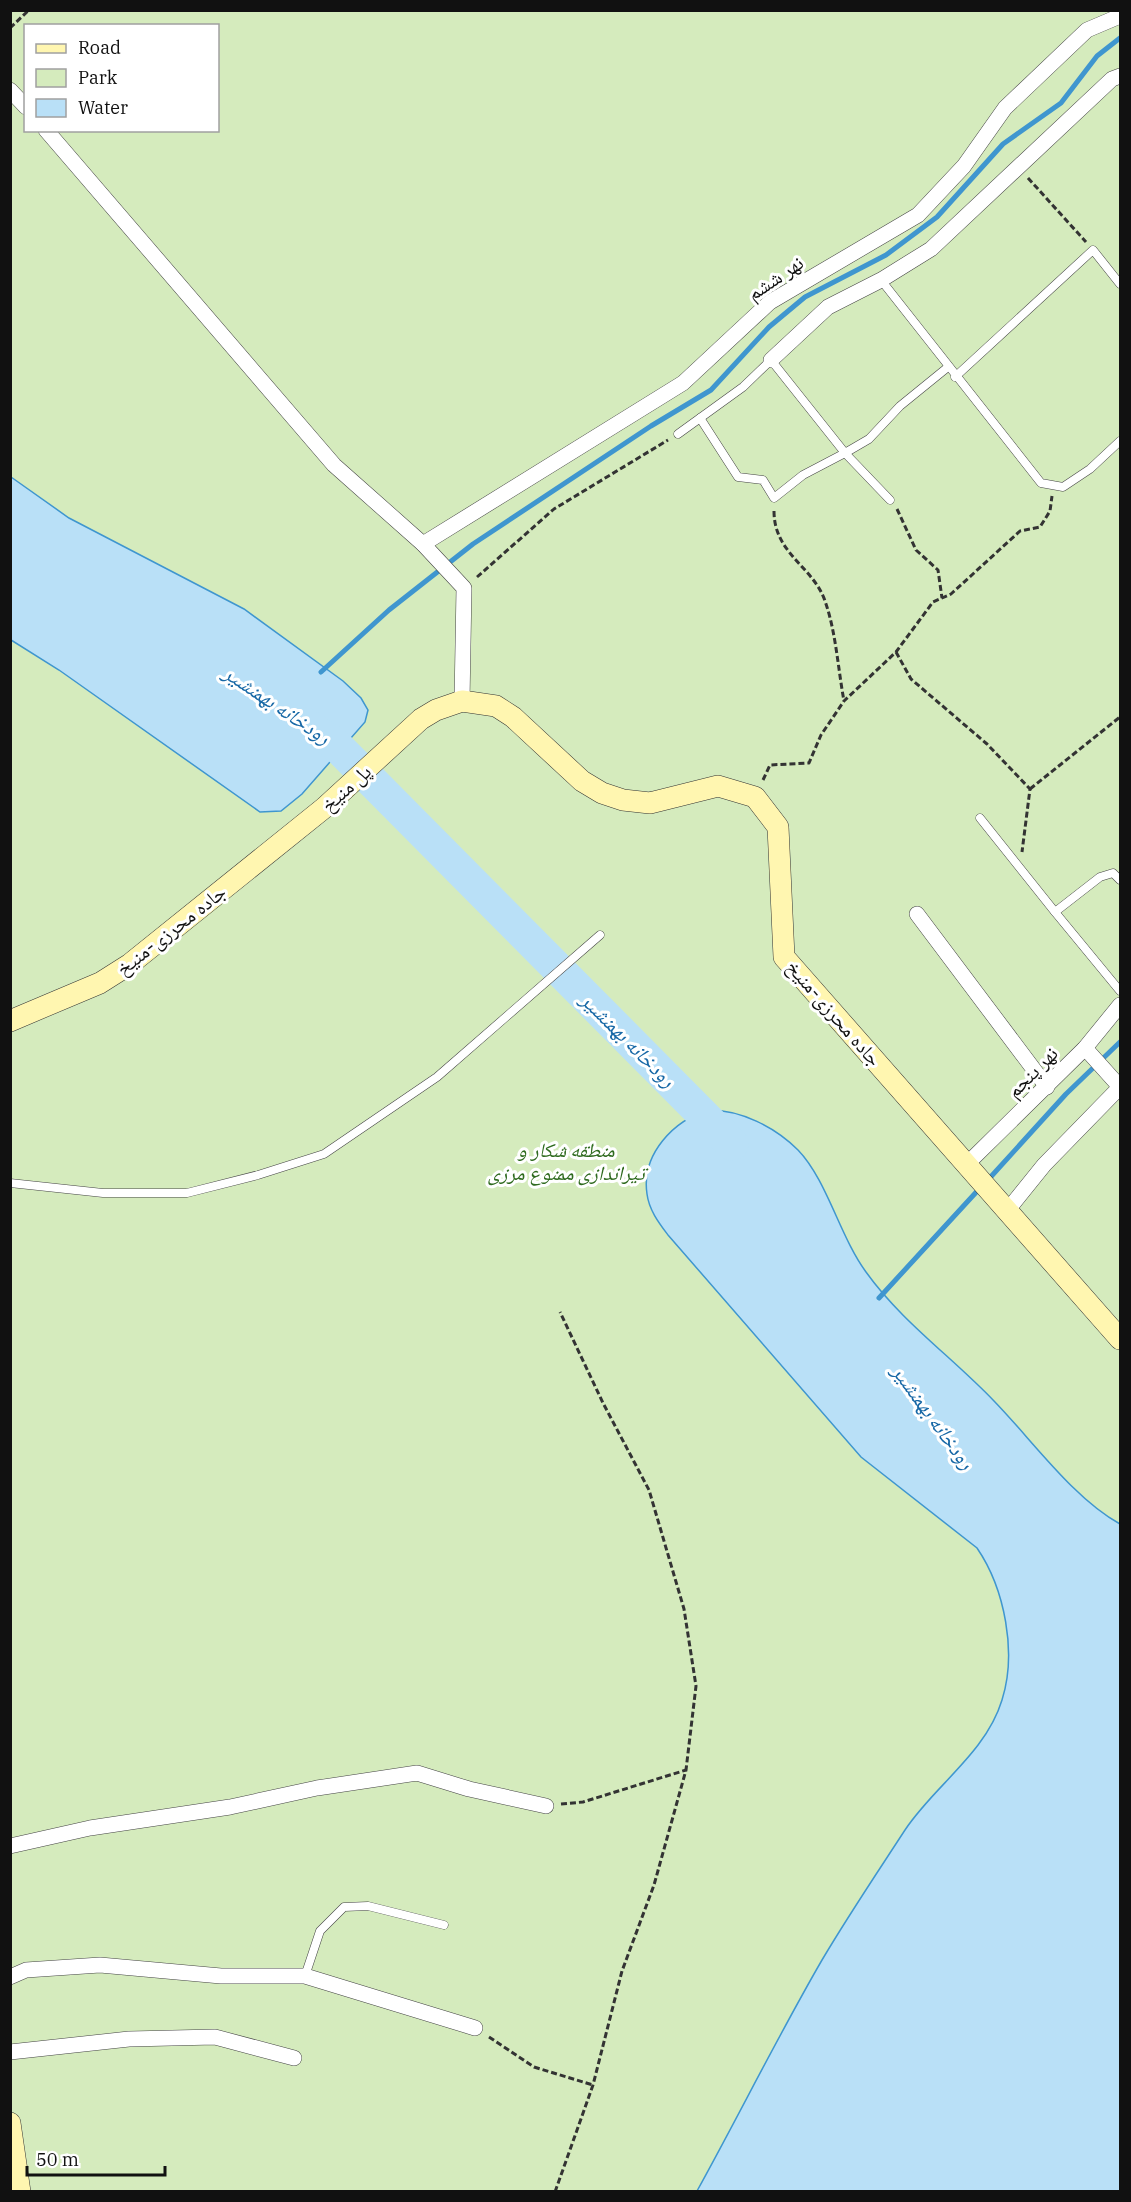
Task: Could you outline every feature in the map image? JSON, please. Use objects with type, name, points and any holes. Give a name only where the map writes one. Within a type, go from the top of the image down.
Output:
[{"type":"main road","points":[[462,701],[496,706],[513,717],[582,781],[602,793],[623,800],[650,803],[718,786],[755,797]]},
{"type":"main road","name":"پل منیخ","points":[[233,881],[324,808],[421,719],[436,710],[462,701]]},
{"type":"main road","name":"جاده محرزی-منیخ","points":[[755,797],[778,827],[784,957],[1008,1211]]},
{"type":"main road","name":"جاده محرزی-منیخ","points":[[10,1021],[116,975],[233,881]]},
{"type":"main road","points":[[1008,1211],[1120,1339]]},
{"type":"main road","points":[[10,2123],[20,2192]]},
{"type":"street","name":"نهر ششم","points":[[423,544],[683,383],[770,302],[918,215],[964,166],[1005,108],[1087,30],[1120,16]]},
{"type":"street","points":[[771,360],[828,307],[881,280],[931,249],[1112,80],[1120,76]]},
{"type":"street","points":[[10,90],[24,105]]},
{"type":"street","points":[[48,132],[334,465],[423,544],[460,584],[462,701]]},
{"type":"street","points":[[917,914],[1047,1087]]},
{"type":"street","name":"نهر پنجم","points":[[970,1168],[1047,1087],[1088,1052],[1120,1005]]},
{"type":"street","points":[[1008,1211],[1044,1165],[1120,1087],[1088,1052]]},
{"type":"street","points":[[10,1846],[90,1828],[230,1807],[317,1788],[417,1773],[469,1789],[546,1806]]},
{"type":"street","points":[[10,1977],[26,1970],[100,1965],[221,1976],[305,1976],[475,2028]]},
{"type":"street","points":[[10,2052],[129,2039],[215,2037],[294,2058]]},
{"type":"lane","points":[[956,377],[1093,250],[1120,284]]},
{"type":"lane","points":[[881,280],[1041,483],[1063,487],[1090,469],[1120,441]]},
{"type":"lane","points":[[678,434],[743,387],[771,360],[845,453],[890,500]]},
{"type":"lane","points":[[700,418],[738,477],[763,480],[774,498],[804,475],[869,439],[900,406],[948,367]]},
{"type":"lane","points":[[980,818],[1120,991]]},
{"type":"lane","points":[[1055,912],[1100,877],[1113,873],[1120,880]]},
{"type":"lane","points":[[10,1183],[103,1193],[187,1193],[258,1175],[324,1154],[437,1077],[600,935]]},
{"type":"lane","points":[[305,1976],[320,1931],[344,1907],[368,1906],[444,1925]]},
{"type":"path","points":[[10,28],[30,10]]},
{"type":"path","points":[[1019,167],[1093,250]]},
{"type":"path","points":[[460,584],[554,509],[678,434]]},
{"type":"path","points":[[755,797],[770,765],[809,763],[821,735],[844,701],[896,652],[933,602],[942,598],[984,565],[1020,531],[1040,527],[1050,512],[1053,485]]},
{"type":"path","points":[[774,498],[774,523],[784,548],[809,575],[825,600],[844,701]]},
{"type":"path","points":[[890,500],[902,514],[916,550],[938,570],[942,598]]},
{"type":"path","points":[[896,652],[910,679],[987,744],[1030,789]]},
{"type":"path","points":[[1020,868],[1030,789],[1120,717]]},
{"type":"path","points":[[555,2192],[593,2085],[622,1971],[654,1885],[686,1770],[696,1686],[684,1609],[650,1490],[603,1403],[560,1312]]},
{"type":"path","points":[[546,1806],[583,1802],[686,1770]]},
{"type":"path","points":[[475,2028],[534,2067],[593,2085]]},
{"type":"green space","name":"منطقه شکار و تیراندازی ممنوع مرزی","points":[[11,11],[1120,11],[1120,2191],[11,2192]]},
{"type":"water","points":[[11,477],[69,518],[244,609],[343,681],[361,698],[368,710],[365,722],[302,794],[281,811],[260,812],[59,670],[11,640]]},
{"type":"water","points":[[709,1110],[733,1113],[757,1121],[779,1134],[798,1150],[817,1177],[857,1258],[880,1290],[911,1323],[994,1401],[1069,1484],[1103,1513],[1120,1524],[1120,2191],[697,2191],[790,2017],[842,1927],[905,1830],[972,1753],[994,1719],[1002,1700],[1008,1662],[1006,1622],[1001,1602],[987,1564],[977,1548],[861,1457],[668,1235],[655,1216],[648,1200],[647,1179],[649,1165],[655,1152],[672,1130]]},
{"type":"waterway","points":[[321,672],[389,610],[473,544],[651,426],[711,390],[769,327],[805,297],[886,255],[937,217],[1003,144],[1061,103],[1097,56],[1120,38]]},
{"type":"waterway","name":"رودخانه بهمنشیر","points":[[305,724],[334,743],[732,1144]]},
{"type":"waterway","points":[[987,1181],[1066,1094],[1120,1042]]},
{"type":"waterway","points":[[879,1298],[980,1188]]}]
